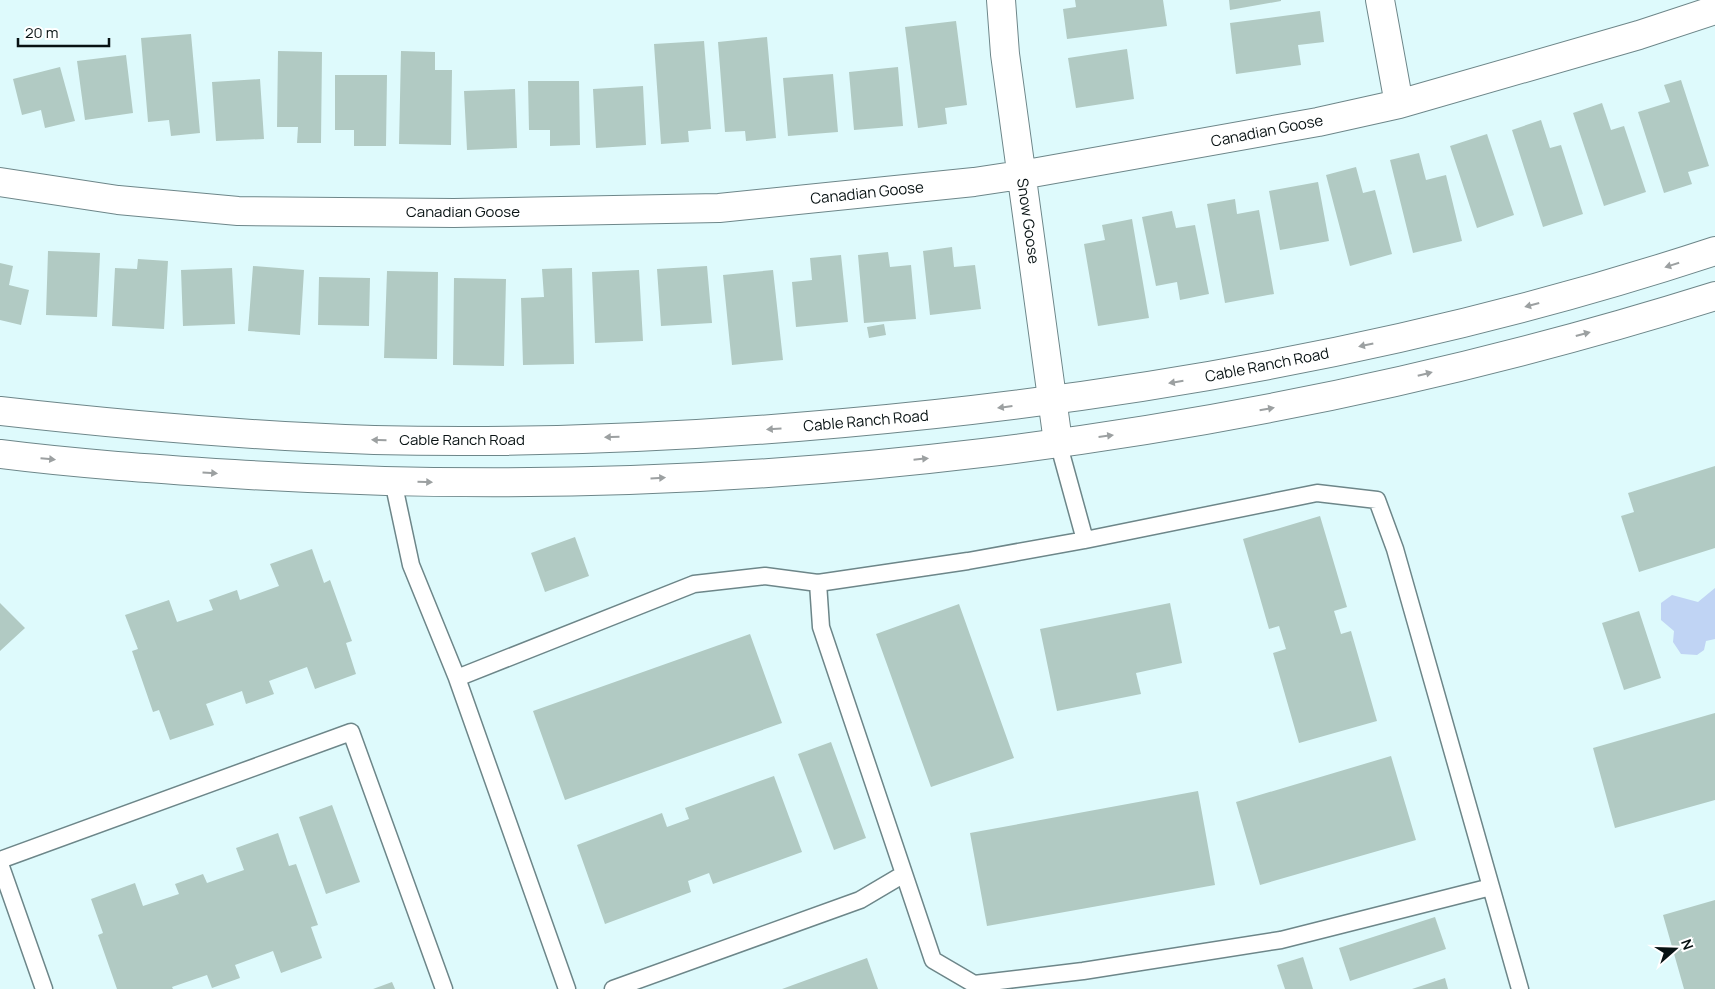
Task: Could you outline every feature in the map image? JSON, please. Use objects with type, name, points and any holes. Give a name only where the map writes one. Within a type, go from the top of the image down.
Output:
[{"type":"street","name":"Snow Goose","points":[[1001,0],[1005,54],[1054,400],[1058,442]]},
{"type":"street","points":[[1380,0],[1399,104]]},
{"type":"street","name":"Canadian Goose","points":[[0,182],[118,200],[238,211],[454,213],[719,208],[1021,176],[1308,124],[1399,104],[1639,35],[1715,10]]},
{"type":"street","name":"Cable Ranch Road","points":[[0,411],[143,426],[310,438],[378,440],[495,440],[637,436],[777,429],[924,416],[1054,400],[1224,374],[1401,337],[1555,299],[1715,251]]},
{"type":"street","points":[[0,454],[188,471],[329,480],[491,483],[555,482],[769,473],[942,457],[1143,431],[1278,407],[1555,342],[1715,296]]},
{"type":"lane","points":[[1058,442],[1085,540]]},
{"type":"lane","points":[[393,481],[411,565],[457,678],[567,989]]},
{"type":"lane","points":[[457,678],[694,584],[765,576],[818,584],[968,561],[1085,540],[1317,493],[1377,500],[1395,549],[1520,989]]},
{"type":"lane","points":[[818,584],[821,627],[933,960],[975,987],[1281,940],[1491,887]]},
{"type":"lane","points":[[0,860],[351,732],[444,989]]},
{"type":"lane","points":[[0,864],[44,989]]},
{"type":"lane","points":[[613,989],[860,900],[904,874]]},
{"type":"water","points":[[1715,588],[1715,639],[1706,641],[1704,650],[1697,655],[1681,654],[1673,642],[1674,631],[1661,620],[1661,603],[1672,595],[1698,602]]},
{"type":"building","points":[[1075,0],[1163,0],[1167,26],[1067,39],[1063,9],[1076,7]]},
{"type":"building","points":[[1229,0],[1281,0],[1281,1],[1230,10]]},
{"type":"building","points":[[1320,11],[1324,42],[1298,45],[1301,65],[1236,74],[1230,23]]},
{"type":"building","points":[[956,21],[967,105],[945,108],[947,124],[918,128],[905,27]]},
{"type":"building","points":[[191,34],[200,133],[171,136],[169,120],[148,122],[141,38]]},
{"type":"building","points":[[767,37],[776,138],[746,141],[745,131],[725,132],[718,42]]},
{"type":"building","points":[[704,41],[711,129],[688,131],[689,142],[661,144],[654,44]]},
{"type":"building","points":[[1127,49],[1134,99],[1076,108],[1068,58]]},
{"type":"building","points":[[278,51],[322,52],[321,143],[297,143],[298,127],[277,127]]},
{"type":"building","points":[[401,51],[435,52],[435,70],[452,70],[451,145],[399,144]]},
{"type":"building","points":[[126,55],[133,113],[85,120],[77,61]]},
{"type":"building","points":[[60,67],[75,121],[45,128],[41,110],[22,115],[13,79]]},
{"type":"building","points":[[898,67],[903,126],[854,130],[849,72]]},
{"type":"building","points":[[833,74],[838,132],[788,136],[783,78]]},
{"type":"building","points":[[335,75],[387,75],[386,146],[354,146],[354,130],[335,130]]},
{"type":"building","points":[[260,79],[264,139],[216,141],[212,82]]},
{"type":"building","points":[[1681,80],[1709,166],[1688,172],[1692,184],[1664,193],[1638,112],[1670,102],[1664,85]]},
{"type":"building","points":[[528,81],[579,81],[580,145],[550,146],[550,130],[529,130]]},
{"type":"building","points":[[643,86],[646,145],[596,148],[593,89]]},
{"type":"building","points":[[515,89],[517,148],[467,150],[464,91]]},
{"type":"building","points":[[1602,103],[1611,130],[1624,126],[1646,192],[1604,206],[1573,113]]},
{"type":"building","points":[[1541,120],[1550,148],[1561,145],[1583,214],[1543,227],[1512,130]]},
{"type":"building","points":[[1487,134],[1514,215],[1477,228],[1450,146]]},
{"type":"building","points":[[1419,153],[1426,180],[1446,175],[1462,241],[1413,253],[1390,160]]},
{"type":"building","points":[[1356,167],[1363,193],[1375,190],[1392,254],[1350,266],[1326,175]]},
{"type":"building","points":[[1318,182],[1329,241],[1280,250],[1269,191]]},
{"type":"building","points":[[1235,199],[1237,214],[1259,210],[1274,294],[1225,303],[1207,204]]},
{"type":"building","points":[[1172,211],[1176,228],[1195,225],[1209,294],[1180,300],[1177,282],[1156,286],[1142,217]]},
{"type":"building","points":[[1132,219],[1149,318],[1098,326],[1084,244],[1105,240],[1102,225]]},
{"type":"building","points":[[952,247],[954,267],[975,265],[981,309],[930,315],[923,251]]},
{"type":"building","points":[[48,251],[100,253],[97,317],[46,315]]},
{"type":"building","points":[[888,252],[890,267],[911,265],[916,319],[864,323],[858,255]]},
{"type":"building","points":[[841,255],[848,322],[796,327],[792,282],[812,280],[810,258]]},
{"type":"building","points":[[138,259],[168,261],[164,329],[112,326],[115,268],[137,269]]},
{"type":"building","points":[[0,263],[13,266],[9,285],[29,290],[21,325],[0,320]]},
{"type":"building","points":[[253,266],[304,270],[300,335],[248,331]]},
{"type":"building","points":[[707,266],[712,323],[661,326],[657,269]]},
{"type":"building","points":[[232,268],[235,324],[183,326],[181,270]]},
{"type":"building","points":[[572,268],[574,364],[523,365],[521,298],[544,297],[542,269]]},
{"type":"building","points":[[639,270],[643,341],[595,343],[592,272]]},
{"type":"building","points":[[773,270],[783,360],[732,365],[723,275]]},
{"type":"building","points":[[387,271],[438,272],[437,359],[384,358]]},
{"type":"building","points":[[319,277],[370,278],[369,326],[318,325]]},
{"type":"building","points":[[454,278],[506,279],[504,366],[453,365]]},
{"type":"building","points":[[884,324],[886,335],[869,338],[867,327]]},
{"type":"building","points":[[1715,466],[1715,548],[1639,572],[1621,516],[1634,512],[1628,493]]},
{"type":"building","points":[[1320,516],[1347,607],[1334,611],[1341,634],[1351,631],[1377,721],[1299,743],[1273,653],[1286,649],[1279,626],[1269,629],[1243,539]]},
{"type":"building","points":[[575,537],[589,576],[545,592],[531,553]]},
{"type":"building","points":[[312,549],[324,583],[330,580],[352,641],[346,643],[356,674],[315,689],[307,667],[269,681],[274,694],[246,704],[242,691],[206,704],[214,725],[170,740],[159,710],[153,712],[132,651],[138,649],[125,615],[169,600],[177,622],[213,610],[209,600],[237,590],[240,600],[279,586],[270,564]]},
{"type":"building","points":[[0,603],[25,628],[0,651]]},
{"type":"building","points":[[1170,603],[1182,663],[1136,673],[1141,694],[1057,711],[1040,629]]},
{"type":"building","points":[[959,604],[1014,758],[931,787],[876,634]]},
{"type":"building","points":[[1639,611],[1661,678],[1624,690],[1602,623]]},
{"type":"building","points":[[750,634],[782,723],[565,800],[533,711]]},
{"type":"building","points":[[1715,713],[1715,800],[1615,828],[1593,748]]},
{"type":"building","points":[[831,742],[866,838],[834,850],[798,754]]},
{"type":"building","points":[[1391,756],[1416,840],[1260,885],[1236,802]]},
{"type":"building","points":[[774,776],[802,852],[713,884],[709,873],[688,881],[691,892],[605,924],[577,845],[662,813],[667,827],[689,819],[685,808]]},
{"type":"building","points":[[1198,791],[1215,885],[987,926],[970,833]]},
{"type":"building","points":[[332,805],[360,882],[326,894],[299,817]]},
{"type":"building","points":[[278,833],[289,866],[296,864],[318,925],[311,927],[322,958],[281,973],[273,951],[235,965],[240,978],[212,988],[207,975],[172,987],[173,989],[117,989],[98,935],[103,933],[91,899],[135,883],[143,906],[179,894],[175,884],[203,874],[207,883],[244,870],[236,848]]},
{"type":"building","points":[[1715,900],[1715,989],[1684,989],[1663,915]]},
{"type":"building","points":[[1435,917],[1446,949],[1350,981],[1339,948]]},
{"type":"building","points":[[1303,957],[1313,989],[1285,989],[1277,965]]},
{"type":"building","points":[[867,958],[878,989],[782,989]]},
{"type":"building","points":[[1445,978],[1448,989],[1412,989]]},
{"type":"building","points":[[392,982],[395,989],[373,989]]}]
